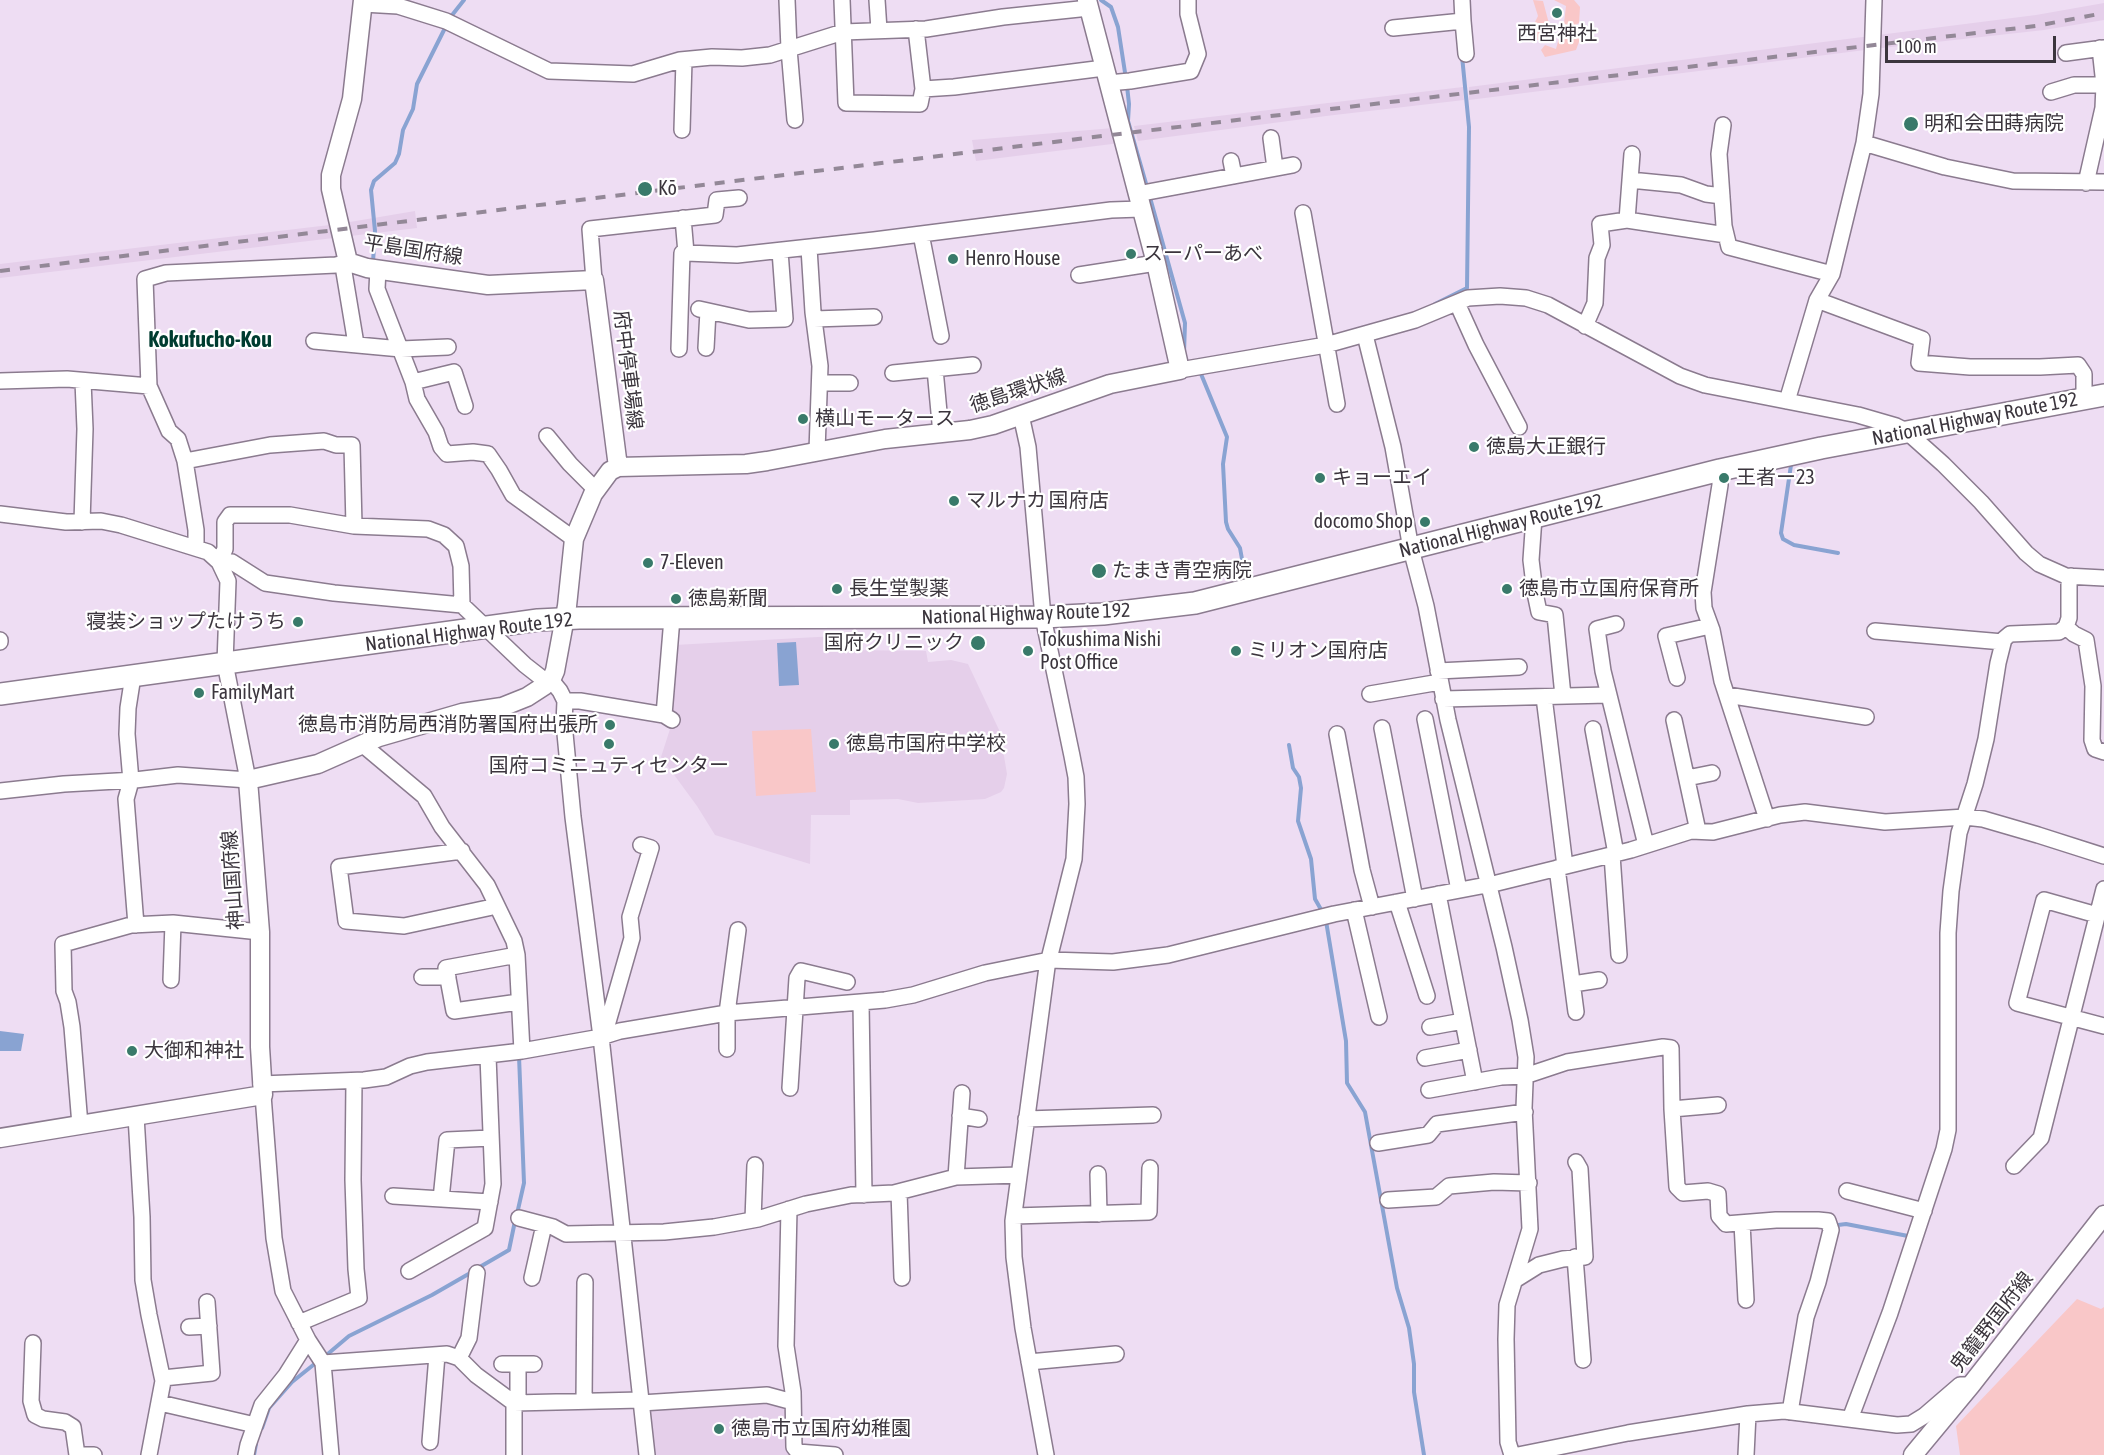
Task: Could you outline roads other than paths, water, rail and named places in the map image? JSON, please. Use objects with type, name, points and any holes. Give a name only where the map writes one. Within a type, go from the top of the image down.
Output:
[{"type":"highway","name":"National Highway Route 192","points":[[0,694],[538,620],[1043,617],[1103,614],[1195,603],[1720,470],[1906,431],[2094,397]]},
{"type":"main road","name":"平島国府線","points":[[363,2],[352,99],[331,174],[331,189],[348,262],[378,269],[488,285],[594,280]]},
{"type":"main road","points":[[1088,4],[1116,79],[1144,197],[1155,263],[1180,370]]},
{"type":"main road","name":"府中停車場線","points":[[594,280],[618,467]]},
{"type":"main road","name":"徳島環状線","points":[[618,467],[746,464],[885,439],[941,434],[993,425],[1110,384],[1180,370]]},
{"type":"main road","points":[[248,780],[318,764],[362,744],[462,713],[502,707],[527,697],[550,681],[555,671],[565,619],[574,539],[595,489],[618,467]]},
{"type":"main road","name":"神山国府線","points":[[248,780],[260,932],[262,1090]]},
{"type":"main road","points":[[0,1138],[136,1116],[262,1090]]},
{"type":"main road","name":"鬼籠野国府線","points":[[1913,1455],[2104,1215]]},
{"type":"street","points":[[787,0],[795,120]]},
{"type":"street","points":[[842,0],[846,103],[920,104],[922,89],[916,29]]},
{"type":"street","points":[[877,0],[879,30]]},
{"type":"street","points":[[922,89],[1116,79],[1191,72],[1198,54],[1188,14],[1188,0]]},
{"type":"street","points":[[1462,0],[1459,22],[1466,54]]},
{"type":"street","points":[[1787,401],[1817,300],[1832,274],[1864,143],[1871,94],[1874,0]]},
{"type":"street","points":[[363,2],[399,3],[448,22],[549,71],[633,74],[684,60],[770,55],[843,32],[916,29],[1088,4]]},
{"type":"street","points":[[1393,28],[1459,22]]},
{"type":"street","points":[[2066,53],[2102,48],[2103,108],[2086,183]]},
{"type":"street","points":[[682,130],[684,60]]},
{"type":"street","points":[[2050,92],[2074,85],[2104,85]]},
{"type":"street","points":[[1723,125],[1719,154],[1729,247],[1832,274]]},
{"type":"street","points":[[1270,138],[1275,168]]},
{"type":"street","points":[[1864,143],[1945,168],[2013,181],[2104,182]]},
{"type":"street","points":[[1627,220],[1632,154]]},
{"type":"street","points":[[684,218],[687,253],[737,255],[1111,210],[1196,178],[1233,168],[1275,168],[1293,165]]},
{"type":"street","points":[[1630,180],[1681,185],[1706,194],[1722,196]]},
{"type":"street","points":[[594,280],[590,229],[715,215],[717,200],[739,198]]},
{"type":"street","points":[[1303,213],[1337,404]]},
{"type":"street","points":[[1585,326],[1595,303],[1597,258],[1602,245],[1600,224],[1627,220],[1726,235]]},
{"type":"street","points":[[921,234],[940,336]]},
{"type":"street","points":[[809,248],[813,319],[820,366],[817,451]]},
{"type":"street","points":[[709,341],[703,310],[749,320],[785,319],[780,251]]},
{"type":"street","points":[[679,349],[682,253]]},
{"type":"street","points":[[348,262],[344,272],[356,344]]},
{"type":"street","points":[[196,548],[196,530],[185,461],[178,439],[169,431],[149,386],[145,279],[166,273],[336,265],[348,262]]},
{"type":"street","points":[[1079,275],[1155,263]]},
{"type":"street","points":[[378,269],[377,289],[413,381],[417,399],[436,432],[441,447],[447,454],[473,452],[488,454],[513,495],[574,539]]},
{"type":"street","points":[[1180,370],[1326,345],[1415,320],[1479,297],[1526,298],[1548,304],[1585,326],[1688,379],[1705,385],[1884,421],[1906,431],[1982,502],[2026,553],[2045,568],[2058,574],[2104,578]]},
{"type":"street","points":[[1817,300],[1922,339],[1919,363],[1970,368],[2040,368],[2078,365],[2094,397]]},
{"type":"street","points":[[1457,303],[1519,427]]},
{"type":"street","points":[[813,319],[874,317]]},
{"type":"street","points":[[1365,335],[1393,447],[1411,549],[1426,606],[1443,699],[1489,884],[1520,1020],[1526,1057],[1525,1112],[1530,1229],[1507,1305],[1508,1442],[1512,1455]]},
{"type":"street","points":[[314,341],[401,349],[448,347]]},
{"type":"street","points":[[893,373],[973,365]]},
{"type":"street","points":[[935,369],[941,434]]},
{"type":"street","points":[[413,381],[454,372],[465,406]]},
{"type":"street","points":[[0,381],[83,381],[149,386]]},
{"type":"street","points":[[82,522],[85,429],[83,381]]},
{"type":"street","points":[[819,383],[850,383]]},
{"type":"street","points":[[1021,415],[1028,447],[1043,617],[1072,756],[1077,795],[1074,859],[1049,960],[1014,1216],[1014,1257],[1029,1362],[1046,1455]]},
{"type":"street","points":[[547,436],[595,489]]},
{"type":"street","points":[[185,461],[270,445],[324,441],[336,445],[352,445],[354,526]]},
{"type":"street","points":[[1720,470],[1720,484],[1703,592],[1704,608],[1727,695],[1767,819]]},
{"type":"street","points":[[0,514],[82,522],[101,521],[121,525],[208,552],[219,562],[228,581],[225,663],[248,780],[178,775],[0,791]]},
{"type":"street","points":[[219,562],[225,549],[225,522],[230,515],[290,515],[354,526],[428,529],[444,536],[456,546],[461,566],[462,605]]},
{"type":"street","points":[[1534,517],[1531,560],[1535,592],[1539,612],[1555,615],[1563,696]]},
{"type":"street","points":[[219,562],[232,562],[265,583],[334,594],[462,605],[525,665],[550,681],[560,691],[565,701],[564,723],[573,817],[601,1037],[647,1455]]},
{"type":"street","points":[[1850,1419],[1890,1313],[1948,1131],[1948,933],[1951,891],[1959,833],[1986,739],[2003,642],[2010,634],[2059,632],[2066,627],[2069,618],[2069,584],[2072,576]]},
{"type":"street","points":[[565,701],[580,701],[668,718],[672,618]]},
{"type":"street","points":[[1616,624],[1597,629],[1608,695],[1646,845]]},
{"type":"street","points":[[1677,678],[1666,636],[1710,626]]},
{"type":"street","points":[[2066,627],[2086,640],[2093,686],[2092,740],[2095,749],[2104,752]]},
{"type":"street","points":[[1875,631],[2003,642]]},
{"type":"street","points":[[1370,694],[1439,677],[1519,667]]},
{"type":"street","points":[[133,676],[127,734],[131,781],[126,799],[136,925]]},
{"type":"street","points":[[1443,699],[1608,695]]},
{"type":"street","points":[[1727,695],[1848,721],[1866,717]]},
{"type":"street","points":[[1544,697],[1576,1012]]},
{"type":"street","points":[[1425,718],[1459,890]]},
{"type":"street","points":[[1679,723],[1698,831]]},
{"type":"street","points":[[1382,728],[1415,899]]},
{"type":"street","points":[[1593,729],[1614,854],[1619,955]]},
{"type":"street","points":[[1337,734],[1360,859],[1372,907]]},
{"type":"street","points":[[362,744],[424,796],[442,827],[487,885],[514,941],[517,955],[522,1051]]},
{"type":"street","points":[[1687,778],[1712,772]]},
{"type":"street","points":[[331,1455],[328,1397],[322,1361],[308,1340],[283,1291],[274,1238],[262,1090],[386,1077],[410,1066],[427,1062],[522,1051],[601,1037],[620,1031],[727,1013],[861,1003],[913,995],[985,973],[1049,960],[1113,962],[1168,955],[1354,910],[1489,884],[1561,867],[1691,831],[1713,832],[1804,812],[1885,822],[1965,817],[2027,832],[2104,856]]},
{"type":"street","points":[[601,1037],[608,1022],[632,938],[630,917],[651,848],[641,845]]},
{"type":"street","points":[[462,851],[339,867],[346,921],[404,926],[497,906]]},
{"type":"street","points":[[2014,1166],[2041,1138],[2104,889]]},
{"type":"street","points":[[1438,894],[1475,1082]]},
{"type":"street","points":[[2097,915],[2044,900],[2017,1003],[2104,1026]]},
{"type":"street","points":[[1397,902],[1427,996]]},
{"type":"street","points":[[1354,910],[1379,1017]]},
{"type":"street","points":[[171,980],[173,923]]},
{"type":"street","points":[[80,1125],[72,1027],[64,991],[63,944],[136,925],[173,923],[260,932]]},
{"type":"street","points":[[727,1049],[727,1013],[738,930]]},
{"type":"street","points":[[517,955],[446,968],[454,1011],[519,1002]]},
{"type":"street","points":[[790,1088],[797,978],[801,971],[847,982]]},
{"type":"street","points":[[422,977],[448,976]]},
{"type":"street","points":[[1573,984],[1599,980]]},
{"type":"street","points":[[861,1003],[864,1195]]},
{"type":"street","points":[[1430,1027],[1463,1021]]},
{"type":"street","points":[[1429,1090],[1501,1077],[1525,1076],[1567,1062],[1662,1047],[1671,1048],[1677,1187],[1683,1193],[1708,1191],[1718,1194],[1719,1216],[1726,1224],[1776,1220],[1818,1220],[1828,1221],[1831,1230],[1818,1282],[1806,1317],[1790,1412]]},
{"type":"street","points":[[1425,1058],[1468,1050]]},
{"type":"street","points":[[409,1271],[485,1228],[493,1184],[488,1056]]},
{"type":"street","points":[[299,1323],[359,1298],[353,1180],[354,1081]]},
{"type":"street","points":[[956,1177],[962,1093]]},
{"type":"street","points":[[1672,1109],[1718,1105]]},
{"type":"street","points":[[1378,1143],[1428,1135],[1437,1124],[1525,1112]]},
{"type":"street","points":[[1026,1119],[1091,1123],[1137,1115],[1153,1115]]},
{"type":"street","points":[[1137,1115],[1137,1131]]},
{"type":"street","points":[[136,1116],[143,1280],[163,1378],[149,1455]]},
{"type":"street","points":[[960,1116],[978,1119]]},
{"type":"street","points":[[441,1199],[447,1140],[491,1138]]},
{"type":"street","points":[[1576,1162],[1580,1169],[1585,1257],[1583,1360]]},
{"type":"street","points":[[753,1220],[755,1166]]},
{"type":"street","points":[[1014,1216],[1149,1212],[1150,1168]]},
{"type":"street","points":[[1098,1174],[1099,1214]]},
{"type":"street","points":[[519,1218],[566,1234],[714,1227],[753,1220],[806,1204],[899,1192],[956,1177],[1019,1175]]},
{"type":"street","points":[[1388,1200],[1436,1197],[1449,1186],[1494,1182],[1529,1183]]},
{"type":"street","points":[[1847,1191],[1924,1211]]},
{"type":"street","points":[[899,1192],[902,1278]]},
{"type":"street","points":[[393,1196],[490,1202]]},
{"type":"street","points":[[789,1209],[786,1346],[793,1402],[794,1447],[798,1452],[835,1455]]},
{"type":"street","points":[[1742,1223],[1746,1300]]},
{"type":"street","points":[[532,1278],[544,1225]]},
{"type":"street","points":[[1515,1280],[1539,1265],[1585,1257]]},
{"type":"street","points":[[459,1358],[469,1338],[477,1274]]},
{"type":"street","points":[[584,1401],[585,1282]]},
{"type":"street","points":[[163,1378],[212,1373],[207,1302]]},
{"type":"street","points":[[189,1327],[209,1326]]},
{"type":"street","points":[[246,1455],[262,1405],[286,1375],[308,1340]]},
{"type":"street","points":[[33,1343],[31,1401],[35,1415],[43,1419],[65,1422],[73,1427],[77,1455],[94,1455]]},
{"type":"street","points":[[322,1361],[447,1354],[459,1358],[476,1375],[514,1403],[641,1402],[767,1395],[793,1402]]},
{"type":"street","points":[[1029,1362],[1116,1354]]},
{"type":"street","points":[[430,1442],[437,1355]]},
{"type":"street","points":[[502,1365],[526,1365],[514,1403],[514,1455]]},
{"type":"street","points":[[1518,1455],[1628,1433],[1748,1414],[1790,1412],[1897,1425],[1911,1424],[1924,1416],[1960,1385],[1971,1385]]},
{"type":"street","points":[[160,1403],[255,1425]]},
{"type":"street","points":[[1746,1455],[1748,1414]]},
{"type":"water","points":[[796,642],[799,685],[779,686],[777,643]]},
{"type":"water","points":[[0,1031],[24,1034],[21,1051],[0,1051]]},
{"type":"waterway","points":[[449,19],[464,0]]},
{"type":"waterway","points":[[1101,0],[1111,7],[1118,27],[1126,79]]},
{"type":"waterway","points":[[373,262],[375,231],[371,190],[374,181],[395,163],[403,130],[413,109],[417,84],[446,26]]},
{"type":"waterway","points":[[1435,304],[1467,288],[1469,127],[1462,56]]},
{"type":"waterway","points":[[1127,86],[1128,121],[1147,187]]},
{"type":"waterway","points":[[1149,194],[1185,323],[1184,353]]},
{"type":"waterway","points":[[1201,374],[1227,437],[1223,464],[1226,522],[1240,548],[1246,581]]},
{"type":"waterway","points":[[1791,465],[1781,533],[1783,539],[1794,545],[1838,553]]},
{"type":"waterway","points":[[1289,745],[1293,768],[1299,777],[1301,788],[1298,821],[1311,859],[1315,899],[1323,913]]},
{"type":"waterway","points":[[1326,921],[1346,1041],[1347,1083],[1365,1112],[1397,1288],[1409,1328],[1414,1364],[1414,1392],[1424,1455]]},
{"type":"waterway","points":[[517,1214],[524,1183],[519,1056]]},
{"type":"waterway","points":[[478,1268],[509,1250],[515,1221]]},
{"type":"waterway","points":[[1837,1231],[1838,1225],[1846,1224],[1908,1236],[1909,1234]]},
{"type":"waterway","points":[[323,1358],[349,1336],[432,1295],[472,1272]]},
{"type":"waterway","points":[[262,1428],[269,1408],[292,1382],[317,1362]]},
{"type":"waterway","points":[[254,1455],[256,1444]]},
{"type":"railway","points":[[0,271],[1127,133],[2036,26],[2104,13]]},
{"type":"place","name":"西宮神社","points":[[1557,13]]},
{"type":"place","name":"明和会田蒔病院","points":[[1911,124]]},
{"type":"place","name":"Kō","points":[[645,189]]},
{"type":"place","name":"スーパーあべ","points":[[1131,254]]},
{"type":"place","name":"Henro House","points":[[953,259]]},
{"type":"place","name":"横山モータース","points":[[803,419]]},
{"type":"place","name":"徳島大正銀行","points":[[1474,447]]},
{"type":"place","name":"キョーエイ","points":[[1320,478]]},
{"type":"place","name":"王者ー23","points":[[1724,478]]},
{"type":"place","name":"マルナカ 国府店","points":[[954,501]]},
{"type":"place","name":"docomo Shop","points":[[1425,522]]},
{"type":"place","name":"7-Eleven","points":[[648,563]]},
{"type":"place","name":"たまき青空病院","points":[[1099,571]]},
{"type":"place","name":"長生堂製薬","points":[[837,589]]},
{"type":"place","name":"徳島市立国府保育所","points":[[1507,589]]},
{"type":"place","name":"徳島新聞","points":[[676,599]]},
{"type":"place","name":"寝装ショップたけうち","points":[[298,622]]},
{"type":"place","name":"国府クリニック","points":[[978,643]]},
{"type":"place","name":"Tokushima Nishi Post Office","points":[[1028,651]]},
{"type":"place","name":"ミリオン国府店","points":[[1236,651]]},
{"type":"place","name":"FamilyMart","points":[[199,693]]},
{"type":"place","name":"徳島市消防局西消防署国府出張所","points":[[610,725]]},
{"type":"place","name":"国府コミニュティセンター","points":[[609,744]]},
{"type":"place","name":"徳島市国府中学校","points":[[834,744]]},
{"type":"place","name":"大御和神社","points":[[132,1051]]},
{"type":"place","name":"徳島市立国府幼稚園","points":[[719,1429]]},
{"type":"district","name":"Kokufucho-Kou","points":[[210,340]]}]
